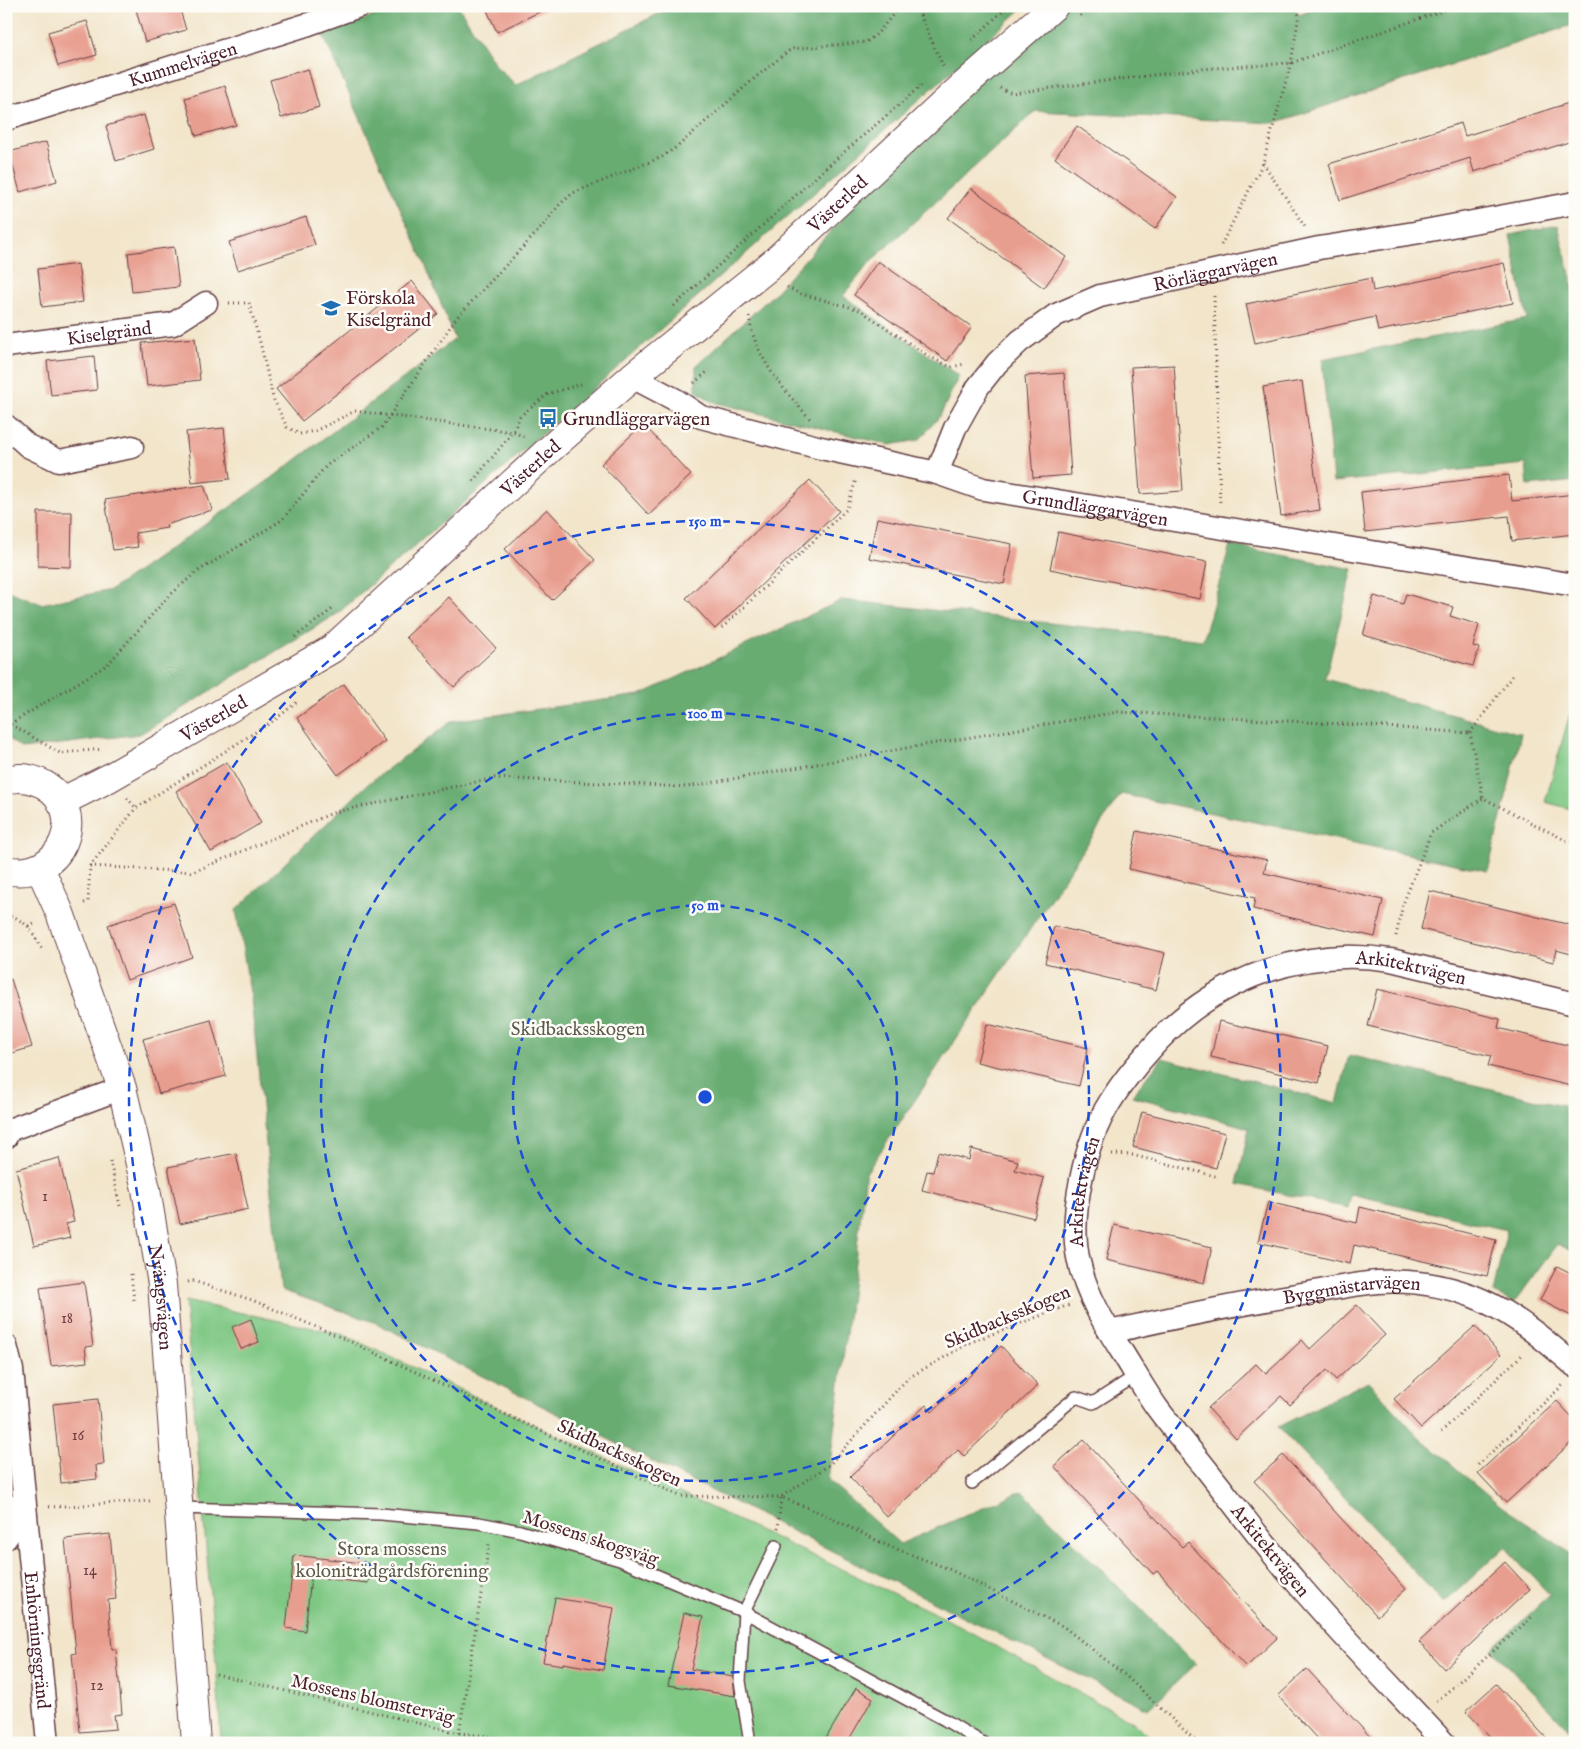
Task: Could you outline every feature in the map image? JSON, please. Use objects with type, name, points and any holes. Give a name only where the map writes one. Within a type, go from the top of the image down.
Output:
[{"type":"street","name":"Kummelvägen","points":[[6,120],[310,24],[359,6]]},
{"type":"street","name":"Västerled","points":[[62,802],[109,778],[332,649],[551,448],[632,377],[772,264],[964,86],[1054,6]]},
{"type":"street","name":"Rörläggarvägen","points":[[937,473],[955,428],[978,387],[997,363],[1020,341],[1056,314],[1100,296],[1319,248],[1575,203]]},
{"type":"street","name":"Kiselgränd","points":[[6,346],[173,324],[206,303]]},
{"type":"street","name":"Grundläggarvägen","points":[[632,377],[676,400],[701,417],[937,473],[983,489],[1575,585]]},
{"type":"street","points":[[6,426],[28,446],[59,461],[132,447]]},
{"type":"street","points":[[6,780],[16,777],[32,779],[51,788],[62,802],[67,816],[67,833],[57,854],[40,868],[24,872],[6,870]]},
{"type":"street","name":"Nyängsvägen","points":[[40,868],[60,913],[122,1088],[146,1189],[162,1284],[196,1743]]},
{"type":"street","name":"Arkitektvägen","points":[[1444,1743],[1296,1583],[1156,1407],[1110,1332],[1091,1296],[1078,1261],[1075,1226],[1082,1174],[1093,1137],[1108,1103],[1134,1067],[1166,1033],[1201,1003],[1247,978],[1288,963],[1349,956],[1368,956],[1575,1004]]},
{"type":"street","points":[[7,1132],[122,1088]]},
{"type":"street","name":"Byggmästarvägen","points":[[1110,1332],[1193,1313],[1269,1299],[1378,1282],[1410,1283],[1445,1288],[1482,1300],[1508,1314],[1541,1337],[1571,1373]]},
{"type":"street","name":"Enhörningsgränd","points":[[6,1346],[12,1370],[15,1508],[48,1743]]},
{"type":"street","points":[[6,1538],[15,1508]]},
{"type":"lane","points":[[972,1483],[1076,1397],[1093,1402],[1137,1375]]},
{"type":"lane","name":"Mossens skogsväg","points":[[179,1508],[381,1514],[479,1523],[520,1532],[620,1560],[744,1612],[945,1720],[983,1743]]},
{"type":"lane","points":[[750,1743],[740,1681],[744,1612],[776,1546]]},
{"type":"path","points":[[8,724],[107,666],[168,597],[195,573],[282,520],[326,466],[382,427],[457,317],[541,228],[560,204],[573,193],[662,157],[678,146],[756,76],[791,49],[866,42],[877,34],[900,6]]},
{"type":"path","points":[[916,6],[944,65],[964,86],[1012,93],[1200,69],[1291,63],[1456,6]]},
{"type":"path","points":[[965,46],[1008,6]]},
{"type":"path","points":[[936,72],[944,65]]},
{"type":"path","points":[[668,312],[828,166],[929,78]]},
{"type":"path","points":[[1263,163],[1319,248]]},
{"type":"path","points":[[780,283],[798,293],[860,310],[928,356],[951,367],[967,364]]},
{"type":"path","points":[[206,303],[249,303],[273,398],[287,427],[300,434],[315,431],[355,411],[513,432],[551,448]]},
{"type":"path","points":[[749,312],[751,332],[761,354],[781,386],[816,425]]},
{"type":"path","points":[[470,484],[513,432],[520,416],[548,394],[584,383]]},
{"type":"path","points":[[722,628],[847,510],[860,456]]},
{"type":"path","points":[[291,640],[338,604]]},
{"type":"path","points":[[1483,798],[1470,732],[1512,676]]},
{"type":"path","points":[[90,866],[193,872],[336,812],[495,778],[687,788],[898,749],[1118,712],[1470,732]]},
{"type":"path","points":[[8,724],[60,753],[104,749]]},
{"type":"path","points":[[1483,798],[1567,841],[1575,843]]},
{"type":"path","points":[[1390,960],[1402,904],[1431,833],[1483,798]]},
{"type":"path","points":[[28,926],[43,949]]},
{"type":"path","points":[[1088,1153],[1132,1155],[1219,1177]]},
{"type":"path","points":[[110,1161],[120,1208]]},
{"type":"path","points":[[131,1272],[135,1310]]},
{"type":"path","name":"Skidbacksskogen","points":[[162,1284],[193,1281],[252,1300],[345,1339],[680,1496],[781,1496],[829,1465],[908,1378],[971,1342],[1091,1296]]},
{"type":"path","points":[[1441,1432],[1541,1337]]},
{"type":"path","points":[[1478,1465],[1571,1373]]},
{"type":"path","points":[[776,1546],[781,1496],[886,1545],[949,1569],[1064,1627],[1127,1677],[1198,1743]]},
{"type":"path","points":[[15,1508],[150,1501],[151,1510]]},
{"type":"path","points":[[459,1733],[492,1526]]},
{"type":"path","points":[[1456,1684],[1532,1617]]},
{"type":"path","name":"Mossens blomsterväg","points":[[191,1671],[217,1675],[459,1733],[550,1743]]},
{"type":"path","points":[[479,1743],[480,1736]]},
{"type":"green space","points":[[400,6],[458,6],[497,67],[516,85],[674,6],[1025,6],[337,614],[140,734],[22,749],[6,737],[6,590],[41,604],[111,590],[272,478],[455,339],[425,264],[323,35]]},
{"type":"green space","points":[[1048,6],[1295,6],[1299,15],[1322,6],[1575,6],[1575,24],[1274,123],[1036,111],[871,261],[843,296],[959,376],[940,416],[919,440],[890,445],[713,402],[696,391],[696,366],[774,294],[954,94]]},
{"type":"green space","points":[[1558,225],[1575,295],[1575,481],[1528,486],[1526,464],[1333,482],[1322,359],[1527,319],[1510,235]]},
{"type":"green space","name":"Skidbacksskogen","points":[[1230,545],[1353,569],[1325,679],[1521,734],[1488,871],[1121,794],[866,1173],[828,1480],[900,1544],[1022,1491],[1196,1664],[1148,1709],[374,1322],[281,1290],[251,998],[236,910],[369,783],[452,721],[640,695],[842,600],[1203,640]]},
{"type":"green space","points":[[1575,696],[1575,810],[1545,802]]},
{"type":"green space","points":[[1349,1055],[1575,1109],[1575,1253],[1558,1244],[1514,1303],[1493,1293],[1507,1230],[1351,1194],[1348,1208],[1237,1184],[1249,1128],[1132,1096],[1162,1058],[1337,1103]]},
{"type":"green space","name":"Stora mossens koloniträdgårdsförening","points":[[185,1301],[342,1334],[943,1617],[1133,1722],[1156,1743],[221,1743],[217,1675]]},
{"type":"green space","points":[[1368,1381],[1418,1436],[1501,1506],[1566,1550],[1575,1559],[1575,1736],[1492,1649],[1550,1595],[1505,1547],[1444,1603],[1278,1427]]},
{"type":"building","points":[[135,6],[179,6],[186,30],[145,42]]},
{"type":"building","points":[[485,6],[552,6],[497,32]]},
{"type":"building","points":[[87,21],[97,55],[58,66],[48,32]]},
{"type":"building","points":[[308,69],[319,107],[281,118],[270,80]]},
{"type":"building","points":[[225,86],[236,125],[196,136],[185,98]]},
{"type":"building","points":[[1575,101],[1575,140],[1474,172],[1470,158],[1340,200],[1329,164],[1461,123],[1465,136]]},
{"type":"building","points":[[144,115],[154,149],[116,161],[106,126]]},
{"type":"building","points":[[1077,126],[1177,197],[1155,229],[1055,158]]},
{"type":"building","points":[[46,142],[57,181],[20,192],[9,152]]},
{"type":"building","points":[[971,188],[1066,257],[1044,288],[948,218]]},
{"type":"building","points":[[306,217],[315,245],[238,270],[229,242]]},
{"type":"building","points":[[174,247],[179,287],[132,292],[128,253]]},
{"type":"building","points":[[878,261],[972,327],[947,361],[854,295]]},
{"type":"building","points":[[1504,263],[1513,303],[1378,331],[1375,317],[1255,343],[1246,304],[1371,278],[1373,291]]},
{"type":"building","points":[[78,264],[83,302],[42,307],[38,269]]},
{"type":"building","points":[[412,281],[438,314],[302,421],[276,389]]},
{"type":"building","points":[[195,338],[200,380],[147,386],[142,343]]},
{"type":"building","points":[[94,356],[97,390],[51,395],[47,361]]},
{"type":"building","points":[[1174,365],[1183,491],[1140,494],[1131,367]]},
{"type":"building","points":[[1064,373],[1071,475],[1033,478],[1025,376]]},
{"type":"building","points":[[1302,381],[1320,510],[1281,516],[1263,387]]},
{"type":"building","points":[[643,424],[691,475],[649,515],[601,464]]},
{"type":"building","points":[[224,428],[230,479],[192,483],[186,432]]},
{"type":"building","points":[[1509,475],[1512,501],[1575,494],[1575,534],[1512,541],[1509,516],[1365,532],[1361,492]]},
{"type":"building","points":[[810,480],[839,511],[715,629],[686,598]]},
{"type":"building","points":[[204,485],[212,510],[166,525],[167,528],[135,533],[138,547],[113,550],[105,500]]},
{"type":"building","points":[[547,509],[595,560],[552,600],[505,549]]},
{"type":"building","points":[[38,512],[72,512],[71,567],[38,566]]},
{"type":"building","points":[[877,518],[1012,544],[1004,584],[869,558]]},
{"type":"building","points":[[1058,532],[1207,562],[1200,599],[1050,569]]},
{"type":"building","points":[[1406,594],[1453,607],[1450,616],[1479,625],[1473,646],[1479,648],[1473,666],[1363,635],[1374,596],[1403,604]]},
{"type":"building","points":[[449,597],[496,648],[454,687],[406,637]]},
{"type":"building","points":[[344,684],[385,741],[338,775],[297,718]]},
{"type":"building","points":[[227,762],[261,823],[211,852],[176,791]]},
{"type":"building","points":[[1137,831],[1267,860],[1264,873],[1383,900],[1375,937],[1253,909],[1255,898],[1129,869]]},
{"type":"building","points":[[1430,891],[1575,926],[1575,955],[1556,950],[1553,962],[1421,929]]},
{"type":"building","points":[[174,903],[192,957],[127,980],[108,925]]},
{"type":"building","points":[[1054,926],[1165,953],[1156,990],[1045,963]]},
{"type":"building","points":[[11,979],[32,1047],[6,1055],[6,980]]},
{"type":"building","points":[[1377,989],[1500,1019],[1498,1028],[1575,1047],[1575,1087],[1488,1066],[1491,1056],[1368,1026]]},
{"type":"building","points":[[211,1020],[226,1076],[159,1094],[143,1039]]},
{"type":"building","points":[[1219,1021],[1328,1046],[1319,1083],[1211,1057]]},
{"type":"building","points":[[987,1024],[1088,1048],[1079,1086],[977,1062]]},
{"type":"building","points":[[1142,1112],[1225,1133],[1216,1168],[1133,1147]]},
{"type":"building","points":[[971,1149],[1018,1161],[1015,1170],[1044,1178],[1034,1218],[922,1190],[927,1171],[933,1172],[938,1152],[969,1160]]},
{"type":"building","points":[[236,1153],[248,1209],[180,1224],[168,1167]]},
{"type":"building","points":[[59,1158],[74,1222],[66,1224],[70,1238],[34,1246],[16,1169]]},
{"type":"building","points":[[1268,1202],[1357,1223],[1360,1207],[1496,1240],[1487,1276],[1354,1245],[1350,1264],[1258,1242]]},
{"type":"building","points":[[1114,1225],[1212,1247],[1204,1283],[1106,1260]]},
{"type":"building","points":[[1557,1266],[1575,1275],[1575,1318],[1540,1300]]},
{"type":"building","points":[[84,1282],[93,1346],[85,1347],[87,1362],[51,1366],[40,1288]]},
{"type":"building","points":[[1357,1305],[1385,1335],[1336,1380],[1327,1370],[1290,1405],[1281,1396],[1236,1439],[1208,1408],[1256,1364],[1266,1374],[1302,1340],[1310,1349]]},
{"type":"building","points":[[251,1319],[259,1342],[241,1349],[232,1327]]},
{"type":"building","points":[[1475,1326],[1501,1355],[1421,1428],[1394,1399]]},
{"type":"building","points":[[1001,1346],[1038,1385],[964,1456],[958,1450],[887,1517],[850,1477],[926,1405],[932,1412]]},
{"type":"building","points":[[98,1399],[104,1464],[96,1465],[97,1479],[61,1483],[53,1404]]},
{"type":"building","points":[[1557,1401],[1575,1420],[1575,1439],[1506,1503],[1478,1473]]},
{"type":"building","points":[[1084,1440],[1182,1547],[1188,1542],[1277,1638],[1246,1667],[1157,1571],[1153,1574],[1054,1466]]},
{"type":"building","points":[[1283,1455],[1406,1589],[1377,1616],[1254,1481]]},
{"type":"building","points":[[110,1534],[116,1599],[108,1600],[112,1649],[116,1649],[122,1714],[114,1715],[116,1729],[80,1732],[72,1654],[76,1653],[65,1539]]},
{"type":"building","points":[[294,1555],[370,1564],[368,1583],[311,1577],[305,1631],[286,1628]]},
{"type":"building","points":[[1505,1562],[1530,1589],[1444,1669],[1419,1642]]},
{"type":"building","points":[[555,1598],[614,1608],[603,1670],[563,1663],[563,1665],[543,1662]]},
{"type":"building","points":[[684,1613],[703,1617],[691,1669],[733,1677],[735,1696],[668,1685]]},
{"type":"building","points":[[1307,1669],[1376,1743],[1321,1743],[1278,1696]]},
{"type":"building","points":[[1496,1684],[1551,1743],[1496,1743],[1466,1711]]},
{"type":"building","points":[[856,1688],[873,1698],[847,1743],[823,1743]]},
{"type":"place","name":"Förskola Kiselgränd","points":[[331,308]]},
{"type":"place","name":"Grundläggarvägen","points":[[548,418]]}]
